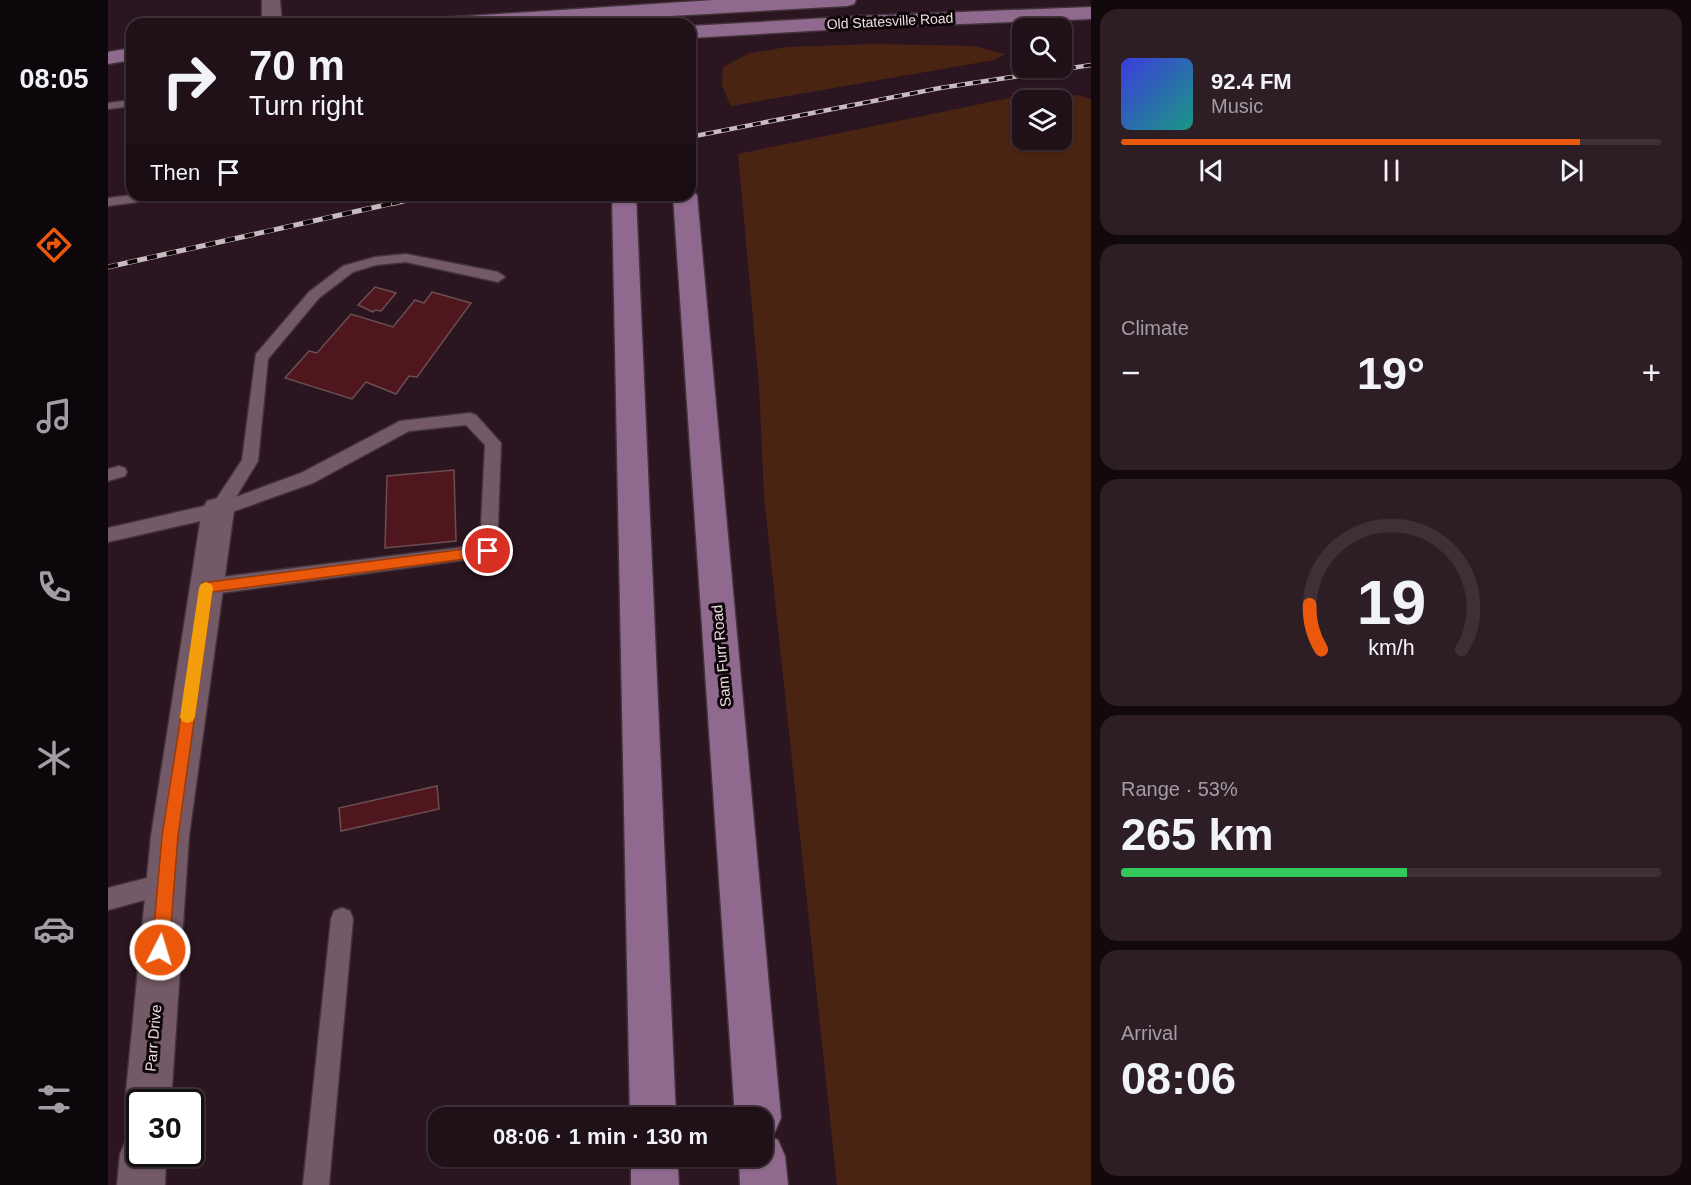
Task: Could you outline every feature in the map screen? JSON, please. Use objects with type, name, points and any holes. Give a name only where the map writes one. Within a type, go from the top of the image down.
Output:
[{"type":"main road","name":"Old Statesville Road","points":[[530,18],[847,0]]},
{"type":"main road","name":"Old Statesville Road","points":[[696,32],[861,22],[1091,13]]},
{"type":"main road","points":[[108,53],[126,53]]},
{"type":"main road","points":[[108,58],[126,54]]},
{"type":"main road","points":[[108,73],[126,72]]},
{"type":"main road","points":[[624,201],[653,1107]]},
{"type":"main road","name":"Sam Furr Road","points":[[685,201],[757,1107]]},
{"type":"main road","points":[[654,1167],[655,1185]]},
{"type":"main road","points":[[763,1167],[764,1185]]},
{"type":"street","points":[[271,0],[272,18]]},
{"type":"street","name":"Parr Drive","points":[[149,1089],[170,836],[218,510]]},
{"type":"street","points":[[141,1185],[142,1167]]},
{"type":"lane","points":[[108,105],[126,104]]},
{"type":"lane","points":[[108,202],[126,199]]},
{"type":"lane","points":[[218,510],[250,461],[261,358],[314,295],[348,268],[375,261],[406,258],[498,277]]},
{"type":"lane","points":[[108,535],[218,510],[307,478],[406,425],[470,419],[493,443],[488,551],[206,587]]},
{"type":"lane","points":[[108,899],[166,884]]},
{"type":"lane","points":[[315,1185],[342,919]]},
{"type":"shaded area","points":[[875,44],[975,46],[1005,54],[994,60],[731,106],[722,86],[723,67],[750,53],[788,47]]},
{"type":"shaded area","points":[[1072,95],[1091,99],[1091,1185],[837,1185],[764,496],[759,385],[738,154],[1012,97],[1012,150],[1072,150]]},
{"type":"building","points":[[375,287],[396,293],[381,311],[373,312],[358,305]]},
{"type":"building","points":[[432,292],[471,303],[417,377],[409,376],[396,394],[366,382],[352,399],[285,378],[309,351],[317,353],[351,314],[393,327],[415,300],[424,303]]},
{"type":"building","points":[[454,470],[456,541],[385,548],[387,476]]},
{"type":"building","points":[[437,786],[439,809],[341,831],[339,808]]},
{"type":"railway","points":[[696,136],[940,88],[1091,65]]},
{"type":"railway","points":[[392,204],[405,201]]},
{"type":"railway","points":[[108,267],[398,202]]},
{"type":"slow traffic","points":[[187,717],[206,588]]},
{"type":"route","points":[[160,950],[170,836],[206,587],[488,551]]}]
